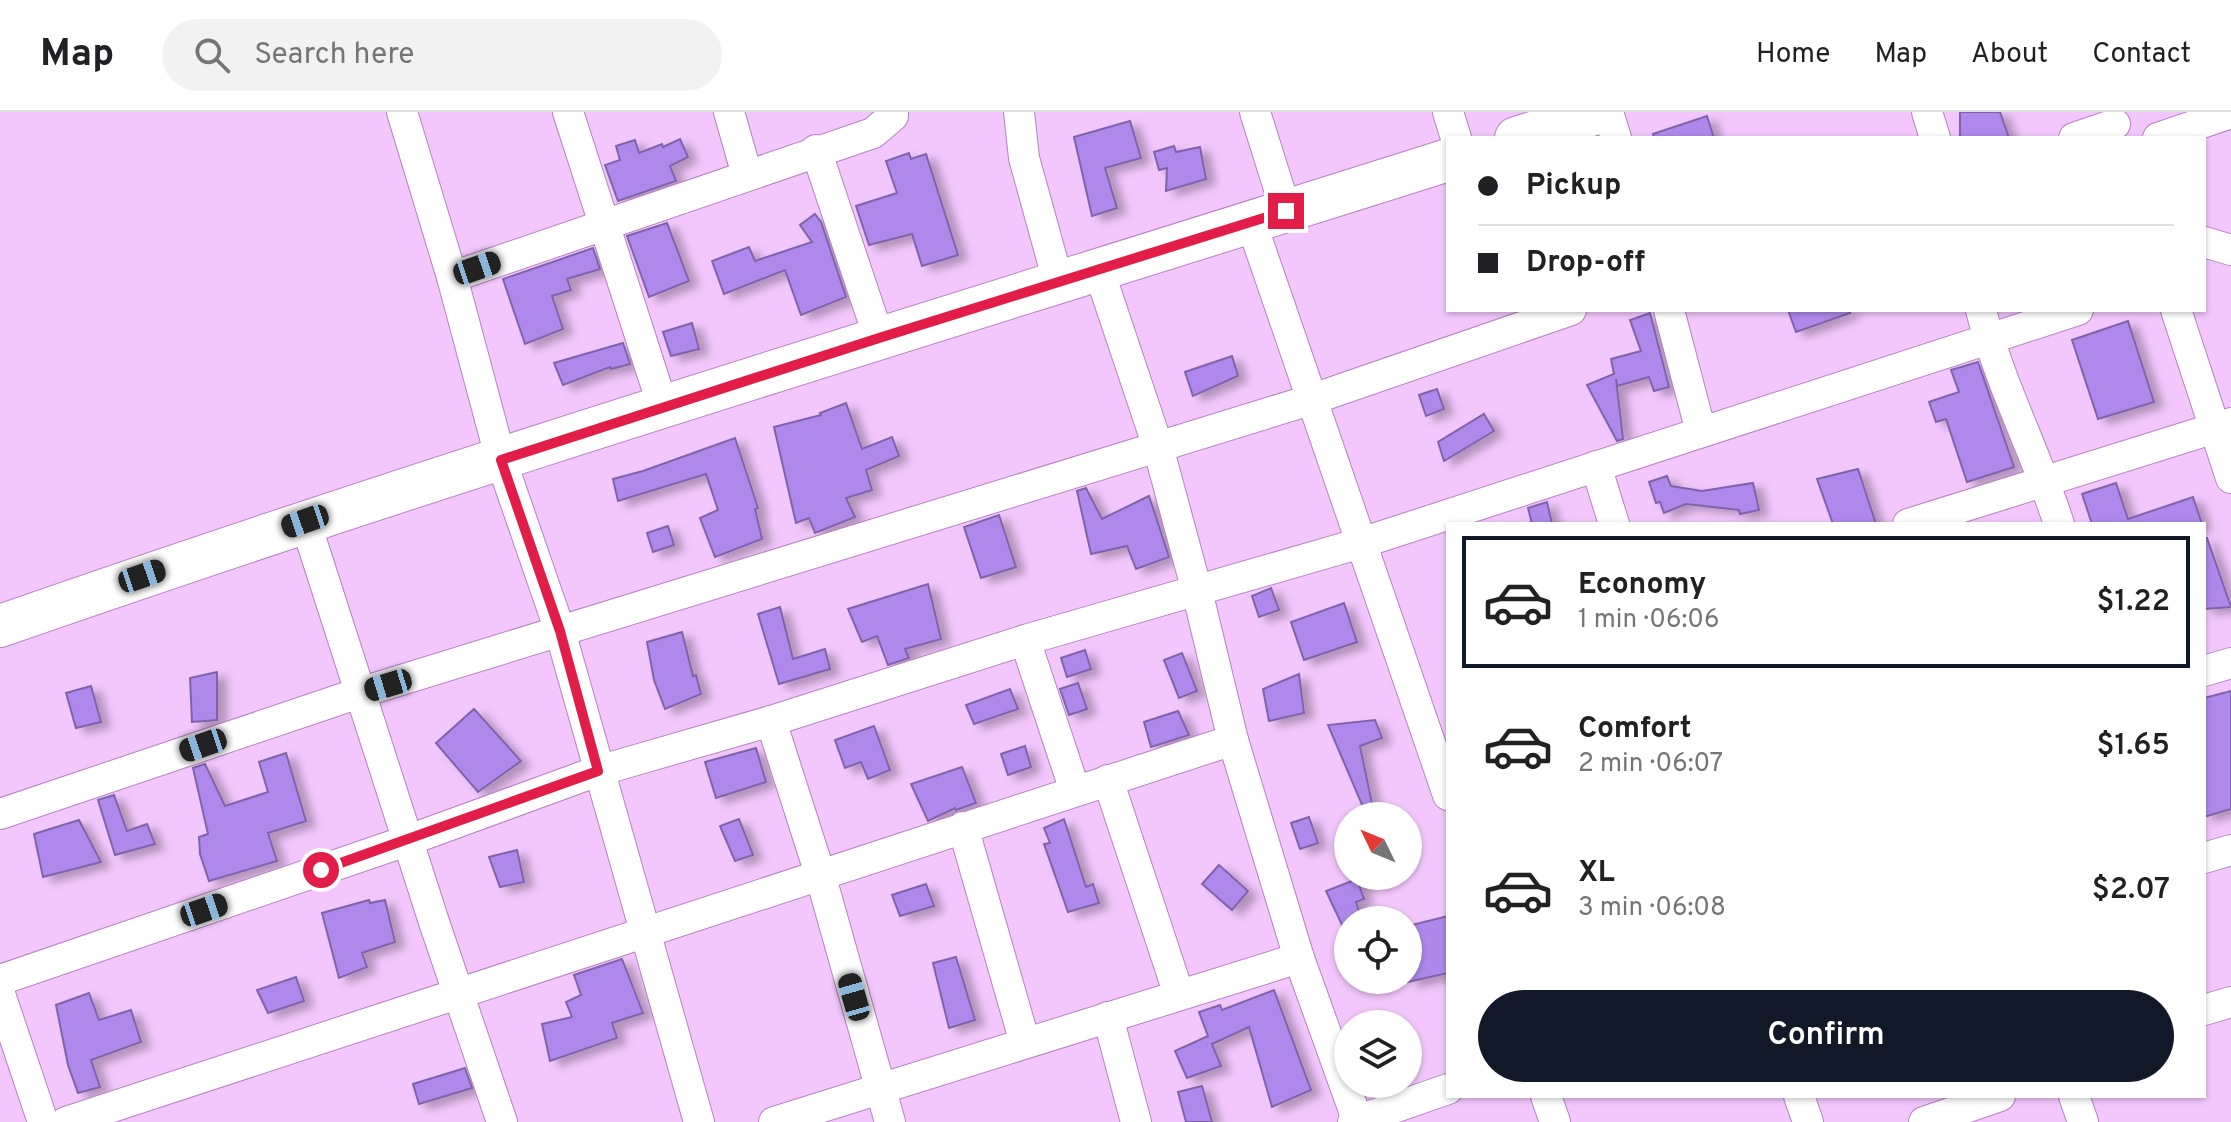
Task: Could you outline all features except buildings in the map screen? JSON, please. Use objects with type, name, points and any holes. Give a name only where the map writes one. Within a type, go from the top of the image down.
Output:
[{"type":"main road","points":[[1523,136],[1601,112]]},
{"type":"main road","points":[[0,626],[305,521],[1098,268],[1446,161]]},
{"type":"street","points":[[402,112],[452,277],[501,460],[560,631],[699,1122]]},
{"type":"street","points":[[568,112],[663,407]]},
{"type":"street","points":[[729,112],[747,175]]},
{"type":"street","points":[[452,277],[873,133],[893,116],[893,112]]},
{"type":"street","points":[[1019,112],[1024,158],[1058,281]]},
{"type":"street","points":[[1255,112],[1269,217],[1310,400],[1446,789]]},
{"type":"street","points":[[1448,112],[1455,136]]},
{"type":"street","points":[[1608,112],[1615,136]]},
{"type":"street","points":[[1927,112],[1934,136]]},
{"type":"street","points":[[2164,136],[2231,113]]},
{"type":"street","points":[[2080,136],[2116,125]]},
{"type":"street","points":[[816,150],[879,338]]},
{"type":"street","points":[[2206,243],[2231,250]]},
{"type":"street","points":[[1098,268],[1158,447],[1233,740],[1299,958],[1356,1122],[1446,1090]]},
{"type":"street","points":[[0,814],[359,693],[1310,400],[1565,312]]},
{"type":"street","points":[[1670,312],[1701,432]]},
{"type":"street","points":[[0,980],[409,840],[598,771],[771,721],[1025,640],[1361,543],[1701,432],[1985,324],[2065,312]]},
{"type":"street","points":[[2177,312],[2223,426],[2231,478]]},
{"type":"street","points":[[1985,324],[2058,522]]},
{"type":"street","points":[[1914,522],[2223,426]]},
{"type":"street","points":[[1596,466],[1613,522]]},
{"type":"street","points":[[305,521],[502,1122]]},
{"type":"street","points":[[1025,640],[1075,791]]},
{"type":"street","points":[[2206,670],[2231,663]]},
{"type":"street","points":[[771,721],[820,874],[890,1122]]},
{"type":"street","points":[[66,1122],[1233,740]]},
{"type":"street","points":[[1108,780],[1179,995]]},
{"type":"street","points":[[963,827],[1025,1043]]},
{"type":"street","points":[[2206,857],[2231,850]]},
{"type":"street","points":[[774,1122],[1299,958]]},
{"type":"street","points":[[0,994],[43,1122]]},
{"type":"street","points":[[2206,1009],[2231,1002]]},
{"type":"street","points":[[1108,1017],[1136,1122]]},
{"type":"street","points":[[1547,1098],[1555,1122]]},
{"type":"street","points":[[1800,1098],[1808,1122]]},
{"type":"street","points":[[1924,1122],[1994,1098]]},
{"type":"street","points":[[2075,1098],[2083,1122]]},
{"type":"route","points":[[321,870],[598,771],[560,631],[501,460],[1098,268],[1286,211]]}]
